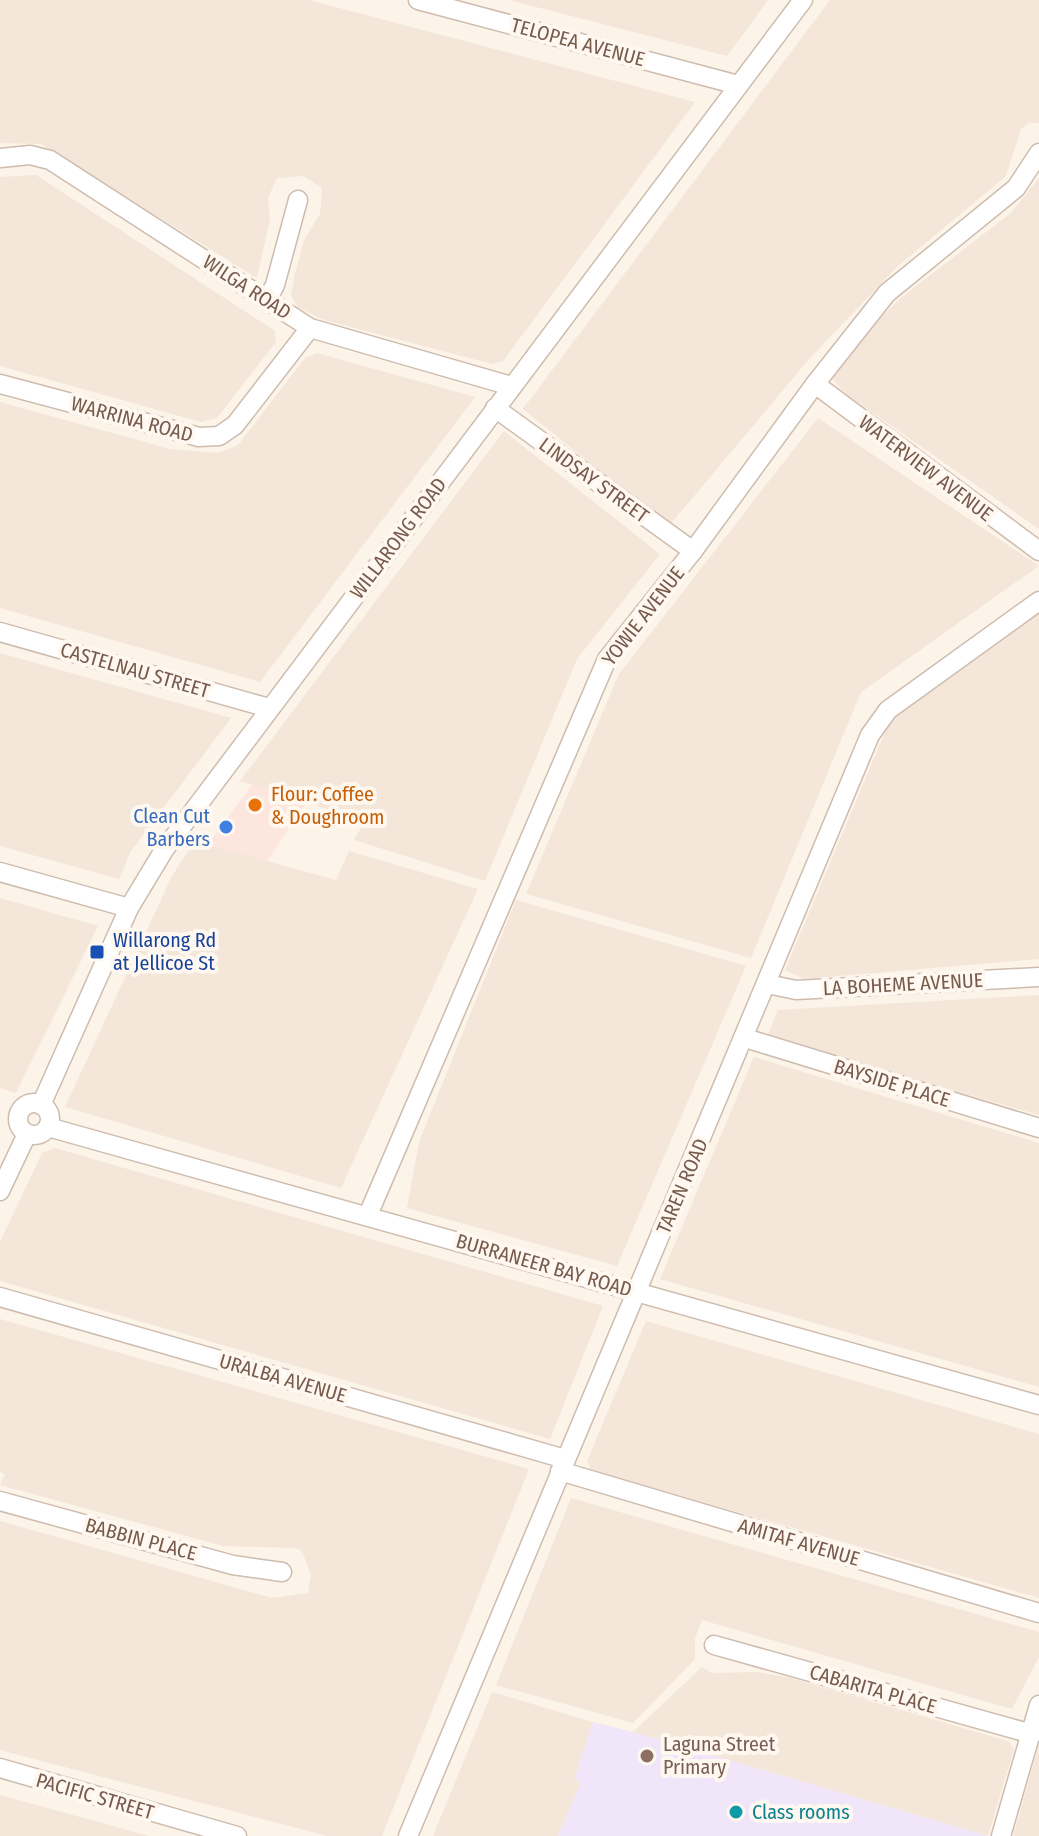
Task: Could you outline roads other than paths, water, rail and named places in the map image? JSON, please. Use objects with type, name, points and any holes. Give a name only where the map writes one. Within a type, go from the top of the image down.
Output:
[{"type":"street","name":"TELOPEA AVENUE","points":[[418,0],[738,85]]},
{"type":"street","name":"WILLARONG ROAD","points":[[41,1105],[129,908],[164,850],[803,0]]},
{"type":"street","name":"YOWIE AVENUE","points":[[368,1215],[598,675],[618,643],[693,551],[815,384],[887,293],[1016,188],[1039,153]]},
{"type":"street","name":"WILGA ROAD","points":[[0,158],[30,155],[50,160],[310,328],[511,386]]},
{"type":"street","points":[[267,300],[275,285],[298,200]]},
{"type":"street","name":"WARRINA ROAD","points":[[0,384],[199,437],[219,436],[235,425],[310,328]]},
{"type":"street","name":"WATERVIEW AVENUE","points":[[815,384],[1039,551]]},
{"type":"street","name":"LINDSAY STREET","points":[[495,408],[693,551]]},
{"type":"street","name":"TAREN ROAD","points":[[408,1836],[870,735],[888,710],[1039,601]]},
{"type":"street","name":"CASTELNAU STREET","points":[[0,632],[269,708]]},
{"type":"street","points":[[0,872],[129,908]]},
{"type":"street","name":"LA BOHEME AVENUE","points":[[767,984],[796,990],[1039,977]]},
{"type":"street","name":"BAYSIDE PLACE","points":[[745,1038],[1039,1128]]},
{"type":"street","points":[[0,1191],[15,1122],[25,1105],[41,1105],[49,1113],[48,1127],[39,1135],[15,1122]]},
{"type":"street","name":"BURRANEER BAY ROAD","points":[[48,1127],[1039,1405]]},
{"type":"street","name":"URALBA AVENUE","points":[[0,1297],[562,1465]]},
{"type":"street","name":"AMITAF AVENUE","points":[[562,1465],[1039,1613]]},
{"type":"street","name":"BABBIN PLACE","points":[[0,1501],[233,1565],[282,1572]]},
{"type":"street","name":"CABARITA PLACE","points":[[714,1645],[1032,1734]]},
{"type":"street","points":[[1001,1836],[1039,1705]]},
{"type":"street","name":"PACIFIC STREET","points":[[0,1768],[237,1836]]},
{"type":"place","name":"Flour: Coffee & Doughroom","points":[[255,805]]},
{"type":"place","name":"Clean Cut Barbers","points":[[226,827]]},
{"type":"place","name":"Willarong Rd at Jellicoe St","points":[[97,952]]},
{"type":"place","name":"Laguna Street Primary","points":[[647,1756]]},
{"type":"place","name":"Class rooms","points":[[736,1812]]}]
